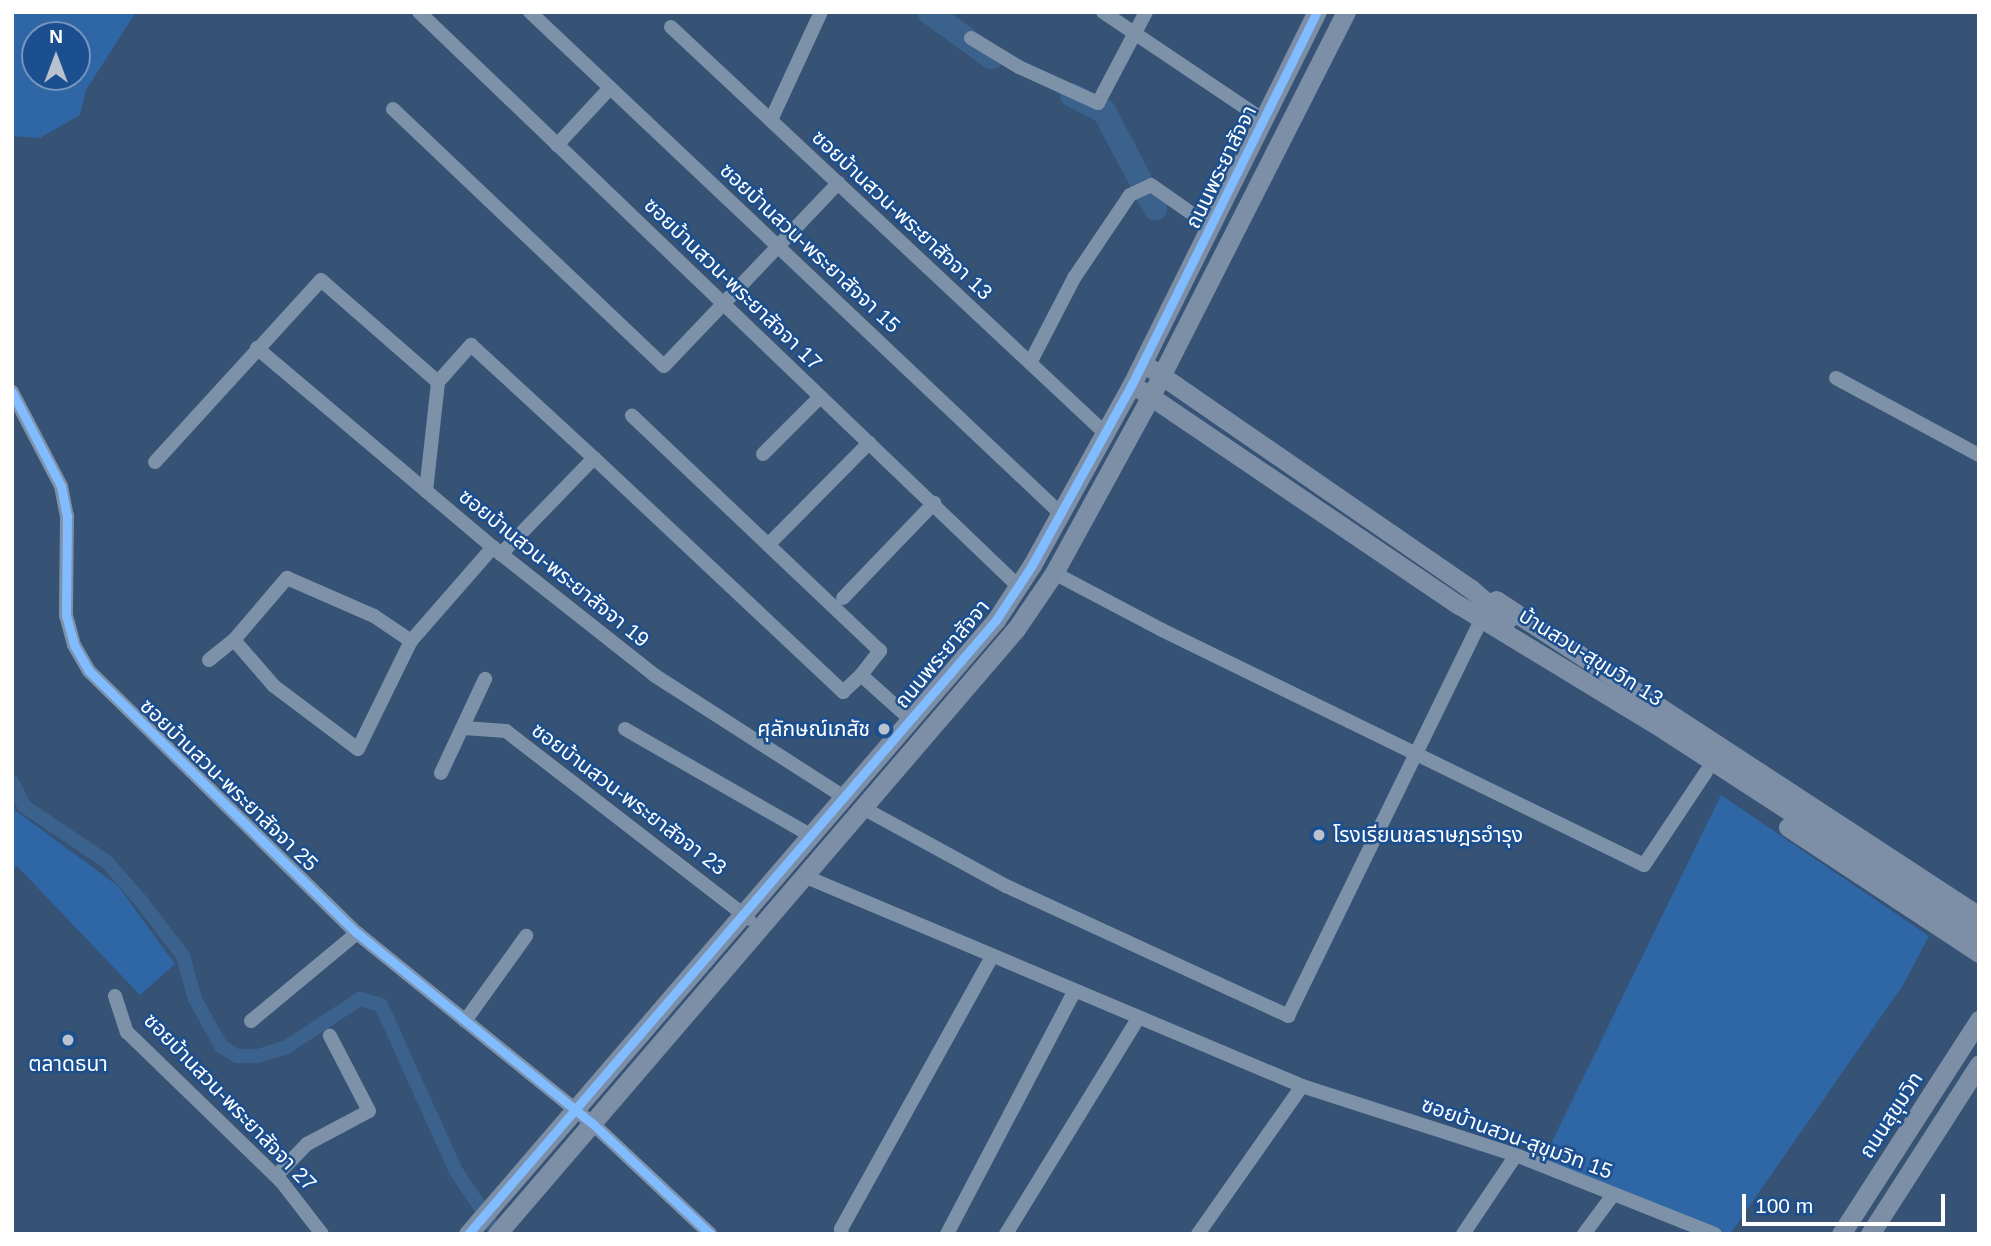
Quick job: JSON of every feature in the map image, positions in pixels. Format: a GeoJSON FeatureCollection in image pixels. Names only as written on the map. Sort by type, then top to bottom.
{"type":"FeatureCollection","features":[{"type":"Feature","properties":{"kind":"main road","name":"ถนนพระยาสัจจา"},"geometry":{"type":"LineString","coordinates":[[471,1231],[996,620],[1061,514],[1132,384],[1317,12]]}},
{"type":"Feature","properties":{"kind":"main road","name":"ถนนพระยาสัจจา"},"geometry":{"type":"LineString","coordinates":[[497,1234],[1016,629],[1054,573],[1162,376],[1346,12]]}},
{"type":"Feature","properties":{"kind":"main road"},"geometry":{"type":"LineString","coordinates":[[1264,120],[1286,131]]}},
{"type":"Feature","properties":{"kind":"main road","name":"บ้านสวน-สุขุมวิท 13"},"geometry":{"type":"LineString","coordinates":[[1143,363],[1470,588],[1502,617],[1666,731]]}},
{"type":"Feature","properties":{"kind":"main road","name":"บ้านสวน-สุขุมวิท 13"},"geometry":{"type":"LineString","coordinates":[[1132,384],[1460,605],[1666,731]]}},
{"type":"Feature","properties":{"kind":"main road"},"geometry":{"type":"LineString","coordinates":[[1470,588],[1509,607],[1979,916]]}},
{"type":"Feature","properties":{"kind":"main road"},"geometry":{"type":"LineString","coordinates":[[1460,605],[1480,622],[1979,953]]}},
{"type":"Feature","properties":{"kind":"main road"},"geometry":{"type":"LineString","coordinates":[[1666,731],[1979,934]]}},
{"type":"Feature","properties":{"kind":"main road","name":"ถนนสุขุมวิท"},"geometry":{"type":"LineString","coordinates":[[1841,1234],[1979,1020]]}},
{"type":"Feature","properties":{"kind":"main road"},"geometry":{"type":"LineString","coordinates":[[1870,1234],[1979,1064]]}},
{"type":"Feature","properties":{"kind":"street","name":"ซอยบ้านสวน-พระยาสัจจา 17"},"geometry":{"type":"LineString","coordinates":[[419,12],[1018,586]]}},
{"type":"Feature","properties":{"kind":"street","name":"ซอยบ้านสวน-พระยาสัจจา 15"},"geometry":{"type":"LineString","coordinates":[[530,12],[1061,514]]}},
{"type":"Feature","properties":{"kind":"street"},"geometry":{"type":"LineString","coordinates":[[771,121],[821,12]]}},
{"type":"Feature","properties":{"kind":"street"},"geometry":{"type":"LineString","coordinates":[[1103,12],[1264,120]]}},
{"type":"Feature","properties":{"kind":"street"},"geometry":{"type":"LineString","coordinates":[[971,38],[1019,67],[1098,103],[1146,12]]}},
{"type":"Feature","properties":{"kind":"street","name":"ซอยบ้านสวน-พระยาสัจจา 13"},"geometry":{"type":"LineString","coordinates":[[671,27],[1105,433]]}},
{"type":"Feature","properties":{"kind":"street"},"geometry":{"type":"LineString","coordinates":[[556,145],[610,88]]}},
{"type":"Feature","properties":{"kind":"street"},"geometry":{"type":"LineString","coordinates":[[393,109],[664,366],[838,183]]}},
{"type":"Feature","properties":{"kind":"street"},"geometry":{"type":"LineString","coordinates":[[1030,363],[1074,278],[1130,195],[1145,184],[1158,188],[1211,227]]}},
{"type":"Feature","properties":{"kind":"street"},"geometry":{"type":"LineString","coordinates":[[155,462],[321,280],[438,382]]}},
{"type":"Feature","properties":{"kind":"street"},"geometry":{"type":"LineString","coordinates":[[426,491],[438,382],[471,345],[843,692],[861,676],[880,652],[632,416]]}},
{"type":"Feature","properties":{"kind":"street","name":"ซอยบ้านสวน-พระยาสัจจา 19"},"geometry":{"type":"LineString","coordinates":[[257,348],[497,551],[654,675],[844,797]]}},
{"type":"Feature","properties":{"kind":"street"},"geometry":{"type":"LineString","coordinates":[[1836,378],[1979,455]]}},
{"type":"Feature","properties":{"kind":"street","name":"ซอยบ้านสวน-พระยาสัจจา 25"},"geometry":{"type":"LineString","coordinates":[[12,392],[64,496],[66,615],[82,660],[115,699],[357,933],[592,1123],[710,1234]]}},
{"type":"Feature","properties":{"kind":"street"},"geometry":{"type":"LineString","coordinates":[[763,454],[820,397]]}},
{"type":"Feature","properties":{"kind":"street"},"geometry":{"type":"LineString","coordinates":[[768,545],[869,443]]}},
{"type":"Feature","properties":{"kind":"street"},"geometry":{"type":"LineString","coordinates":[[234,640],[274,686],[358,749],[411,641],[497,551],[594,458]]}},
{"type":"Feature","properties":{"kind":"street"},"geometry":{"type":"LineString","coordinates":[[843,598],[934,503]]}},
{"type":"Feature","properties":{"kind":"street"},"geometry":{"type":"LineString","coordinates":[[1054,573],[1644,865],[1706,772]]}},
{"type":"Feature","properties":{"kind":"street"},"geometry":{"type":"LineString","coordinates":[[209,660],[234,640],[288,578],[374,617],[411,641]]}},
{"type":"Feature","properties":{"kind":"street"},"geometry":{"type":"LineString","coordinates":[[863,808],[1006,886],[1287,1016],[1480,622]]}},
{"type":"Feature","properties":{"kind":"street"},"geometry":{"type":"LineString","coordinates":[[861,676],[911,719]]}},
{"type":"Feature","properties":{"kind":"street"},"geometry":{"type":"LineString","coordinates":[[441,773],[485,679]]}},
{"type":"Feature","properties":{"kind":"street","name":"ซอยบ้านสวน-พระยาสัจจา 23"},"geometry":{"type":"LineString","coordinates":[[464,728],[506,731],[759,926]]}},
{"type":"Feature","properties":{"kind":"street"},"geometry":{"type":"LineString","coordinates":[[625,729],[810,835]]}},
{"type":"Feature","properties":{"kind":"street","name":"ซอยบ้านสวน-สุขุมวิท 15"},"geometry":{"type":"LineString","coordinates":[[804,876],[990,958],[1302,1086],[1516,1156],[1716,1234]]}},
{"type":"Feature","properties":{"kind":"street"},"geometry":{"type":"LineString","coordinates":[[251,1021],[357,933]]}},
{"type":"Feature","properties":{"kind":"street"},"geometry":{"type":"LineString","coordinates":[[465,1021],[526,936]]}},
{"type":"Feature","properties":{"kind":"street"},"geometry":{"type":"LineString","coordinates":[[842,1234],[841,1229],[990,958]]}},
{"type":"Feature","properties":{"kind":"street"},"geometry":{"type":"LineString","coordinates":[[947,1234],[1074,992]]}},
{"type":"Feature","properties":{"kind":"street","name":"ซอยบ้านสวน-พระยาสัจจา 27"},"geometry":{"type":"LineString","coordinates":[[115,996],[127,1032],[276,1176],[322,1234]]}},
{"type":"Feature","properties":{"kind":"street"},"geometry":{"type":"LineString","coordinates":[[1006,1234],[1138,1019]]}},
{"type":"Feature","properties":{"kind":"street"},"geometry":{"type":"LineString","coordinates":[[276,1176],[307,1144],[369,1111],[330,1036]]}},
{"type":"Feature","properties":{"kind":"street"},"geometry":{"type":"LineString","coordinates":[[1198,1234],[1302,1086]]}},
{"type":"Feature","properties":{"kind":"street"},"geometry":{"type":"LineString","coordinates":[[1463,1234],[1516,1156]]}},
{"type":"Feature","properties":{"kind":"street"},"geometry":{"type":"LineString","coordinates":[[1584,1234],[1613,1195]]}},
{"type":"Feature","properties":{"kind":"shaded area"},"geometry":{"type":"Polygon","coordinates":[[[12,12],[136,12],[91,82],[91,21],[21,21],[21,91],[86,91],[80,115],[40,138],[12,136],[12,12]]]}},
{"type":"Feature","properties":{"kind":"shaded area"},"geometry":{"type":"Polygon","coordinates":[[[1721,795],[1929,936],[1903,985],[1730,1234],[1718,1234],[1542,1162],[1721,795]]]}},
{"type":"Feature","properties":{"kind":"shaded area"},"geometry":{"type":"Polygon","coordinates":[[[12,803],[16,811],[118,886],[175,964],[140,995],[17,866],[12,870],[12,803]]]}},
{"type":"Feature","properties":{"kind":"waterway"},"geometry":{"type":"LineString","coordinates":[[929,12],[991,57]]}},
{"type":"Feature","properties":{"kind":"waterway"},"geometry":{"type":"LineString","coordinates":[[1072,95],[1104,111],[1155,208]]}},
{"type":"Feature","properties":{"kind":"waterway"},"geometry":{"type":"LineString","coordinates":[[12,782],[24,806],[107,862],[141,901],[183,956],[195,999],[221,1046],[237,1056],[258,1056],[285,1048],[360,999],[381,1005],[456,1171],[498,1234]]}},
{"type":"Feature","properties":{"kind":"cycle path"},"geometry":{"type":"LineString","coordinates":[[468,1234],[996,620],[1032,565],[1132,384],[1317,12]]}},
{"type":"Feature","properties":{"kind":"cycle path"},"geometry":{"type":"LineString","coordinates":[[12,392],[61,486],[67,516],[66,615],[74,645],[89,671],[357,933],[592,1123],[710,1234]]}},
{"type":"Feature","properties":{"kind":"place","name":"ศุลักษณ์เภสัช"},"geometry":{"type":"Point","coordinates":[884,729]}},
{"type":"Feature","properties":{"kind":"place","name":"โรงเรียนชลราษฎรอำรุง"},"geometry":{"type":"Point","coordinates":[1319,835]}},
{"type":"Feature","properties":{"kind":"place","name":"ตลาดธนา"},"geometry":{"type":"Point","coordinates":[68,1040]}}]}
